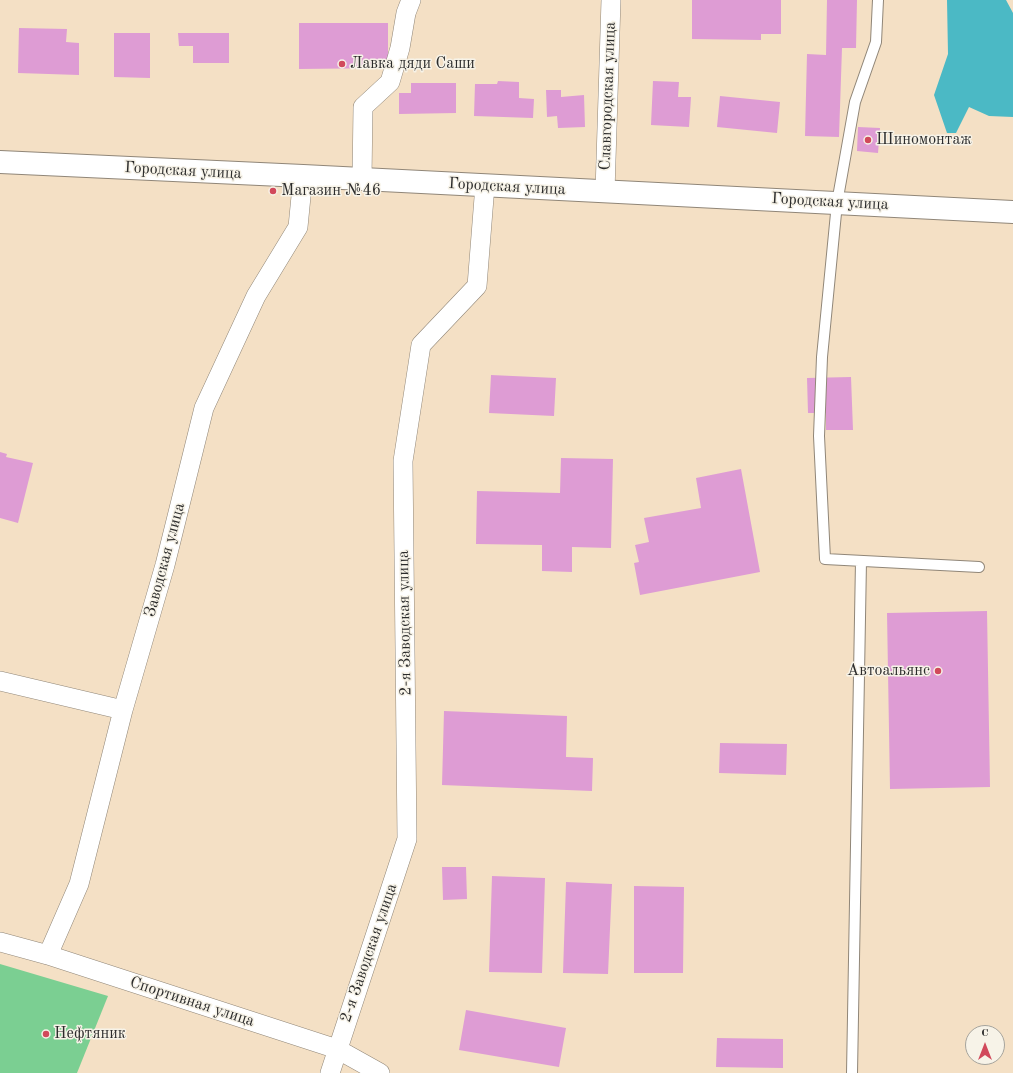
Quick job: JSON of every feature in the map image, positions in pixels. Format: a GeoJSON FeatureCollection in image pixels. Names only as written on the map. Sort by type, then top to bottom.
{"type":"FeatureCollection","features":[{"type":"Feature","properties":{"kind":"street"},"geometry":{"type":"LineString","coordinates":[[362,179],[363,107],[390,82],[400,48],[406,12],[411,0]]}},
{"type":"Feature","properties":{"kind":"street","name":"Славгородская улица"},"geometry":{"type":"LineString","coordinates":[[605,192],[611,0]]}},
{"type":"Feature","properties":{"kind":"street","name":"Городская улица"},"geometry":{"type":"LineString","coordinates":[[0,162],[838,202],[1013,212]]}},
{"type":"Feature","properties":{"kind":"street","name":"Заводская улица"},"geometry":{"type":"LineString","coordinates":[[48,955],[79,884],[124,710],[165,565],[204,408],[256,296],[298,227],[303,176]]}},
{"type":"Feature","properties":{"kind":"street","name":"2-я Заводская улица"},"geometry":{"type":"LineString","coordinates":[[330,1073],[407,839],[403,461],[421,345],[478,286],[485,186]]}},
{"type":"Feature","properties":{"kind":"street"},"geometry":{"type":"LineString","coordinates":[[0,681],[124,710]]}},
{"type":"Feature","properties":{"kind":"street","name":"Спортивная улица"},"geometry":{"type":"LineString","coordinates":[[0,942],[48,955],[337,1049],[380,1073]]}},
{"type":"Feature","properties":{"kind":"lane"},"geometry":{"type":"LineString","coordinates":[[878,0],[876,42],[855,102],[838,202],[822,357],[819,436],[825,559],[978,567]]}},
{"type":"Feature","properties":{"kind":"lane"},"geometry":{"type":"LineString","coordinates":[[852,1073],[861,561]]}},
{"type":"Feature","properties":{"kind":"green space","name":"Нефтяник"},"geometry":{"type":"Polygon","coordinates":[[[0,964],[108,996],[77,1073],[0,1073],[0,964]]]}},
{"type":"Feature","properties":{"kind":"water"},"geometry":{"type":"Polygon","coordinates":[[[947,0],[1006,0],[1013,13],[1013,117],[989,116],[969,107],[956,133],[947,133],[934,95],[948,54],[947,0]]]}},
{"type":"Feature","properties":{"kind":"building"},"geometry":{"type":"Polygon","coordinates":[[[692,0],[781,0],[781,34],[761,34],[761,40],[692,39],[692,0]]]}},
{"type":"Feature","properties":{"kind":"building"},"geometry":{"type":"Polygon","coordinates":[[[827,0],[857,0],[856,48],[842,48],[839,137],[805,136],[807,54],[826,55],[827,0]]]}},
{"type":"Feature","properties":{"kind":"building"},"geometry":{"type":"Polygon","coordinates":[[[299,23],[388,23],[388,68],[299,69],[299,23]]]}},
{"type":"Feature","properties":{"kind":"building"},"geometry":{"type":"Polygon","coordinates":[[[19,28],[67,29],[66,42],[79,43],[79,75],[18,73],[19,28]]]}},
{"type":"Feature","properties":{"kind":"building"},"geometry":{"type":"Polygon","coordinates":[[[114,33],[150,33],[150,78],[114,77],[114,33]]]}},
{"type":"Feature","properties":{"kind":"building"},"geometry":{"type":"Polygon","coordinates":[[[178,33],[229,33],[229,63],[193,63],[193,46],[179,46],[178,33]]]}},
{"type":"Feature","properties":{"kind":"building"},"geometry":{"type":"Polygon","coordinates":[[[498,81],[519,82],[519,98],[534,99],[533,118],[474,116],[475,84],[497,84],[498,81]]]}},
{"type":"Feature","properties":{"kind":"building"},"geometry":{"type":"Polygon","coordinates":[[[653,81],[679,82],[678,97],[691,97],[689,127],[651,125],[653,81]]]}},
{"type":"Feature","properties":{"kind":"building"},"geometry":{"type":"Polygon","coordinates":[[[411,83],[456,83],[456,113],[399,114],[399,93],[411,93],[411,83]]]}},
{"type":"Feature","properties":{"kind":"building"},"geometry":{"type":"Polygon","coordinates":[[[546,90],[561,90],[561,97],[584,95],[585,127],[558,128],[557,116],[547,117],[546,90]]]}},
{"type":"Feature","properties":{"kind":"building"},"geometry":{"type":"Polygon","coordinates":[[[720,96],[780,102],[777,133],[717,127],[720,96]]]}},
{"type":"Feature","properties":{"kind":"building","name":"Шиномонтаж"},"geometry":{"type":"Polygon","coordinates":[[[858,127],[880,128],[878,153],[857,151],[858,127]]]}},
{"type":"Feature","properties":{"kind":"building"},"geometry":{"type":"Polygon","coordinates":[[[491,375],[556,378],[554,416],[489,413],[491,375]]]}},
{"type":"Feature","properties":{"kind":"building"},"geometry":{"type":"Polygon","coordinates":[[[851,377],[853,430],[826,430],[826,413],[808,413],[807,378],[851,377]]]}},
{"type":"Feature","properties":{"kind":"building"},"geometry":{"type":"Polygon","coordinates":[[[0,452],[7,454],[6,457],[33,463],[18,523],[0,518],[0,452]]]}},
{"type":"Feature","properties":{"kind":"building"},"geometry":{"type":"Polygon","coordinates":[[[561,458],[613,459],[611,548],[572,547],[572,572],[542,571],[542,545],[476,544],[477,491],[560,493],[561,458]]]}},
{"type":"Feature","properties":{"kind":"building"},"geometry":{"type":"Polygon","coordinates":[[[741,469],[760,572],[640,595],[634,563],[639,562],[635,545],[649,542],[644,518],[701,508],[696,478],[741,469]]]}},
{"type":"Feature","properties":{"kind":"building","name":"Автоальянс"},"geometry":{"type":"Polygon","coordinates":[[[987,611],[990,787],[890,789],[887,613],[987,611]]]}},
{"type":"Feature","properties":{"kind":"building"},"geometry":{"type":"Polygon","coordinates":[[[444,711],[567,716],[566,757],[593,758],[592,791],[442,785],[444,711]]]}},
{"type":"Feature","properties":{"kind":"building"},"geometry":{"type":"Polygon","coordinates":[[[720,743],[787,744],[786,775],[719,773],[720,743]]]}},
{"type":"Feature","properties":{"kind":"building"},"geometry":{"type":"Polygon","coordinates":[[[442,867],[466,867],[467,899],[443,900],[442,867]]]}},
{"type":"Feature","properties":{"kind":"building"},"geometry":{"type":"Polygon","coordinates":[[[492,876],[545,878],[542,973],[489,972],[492,876]]]}},
{"type":"Feature","properties":{"kind":"building"},"geometry":{"type":"Polygon","coordinates":[[[566,882],[612,884],[608,974],[563,973],[566,882]]]}},
{"type":"Feature","properties":{"kind":"building"},"geometry":{"type":"Polygon","coordinates":[[[634,886],[684,887],[683,973],[634,973],[634,886]]]}},
{"type":"Feature","properties":{"kind":"building"},"geometry":{"type":"Polygon","coordinates":[[[466,1010],[566,1028],[559,1067],[459,1050],[466,1010]]]}},
{"type":"Feature","properties":{"kind":"building"},"geometry":{"type":"Polygon","coordinates":[[[717,1038],[783,1039],[783,1068],[716,1067],[717,1038]]]}},
{"type":"Feature","properties":{"kind":"place","name":"Лавка дяди Саши"},"geometry":{"type":"Point","coordinates":[342,64]}},
{"type":"Feature","properties":{"kind":"place","name":"Шиномонтаж"},"geometry":{"type":"Point","coordinates":[868,140]}},
{"type":"Feature","properties":{"kind":"place","name":"Магазин №46"},"geometry":{"type":"Point","coordinates":[273,191]}},
{"type":"Feature","properties":{"kind":"place","name":"Автоальянс"},"geometry":{"type":"Point","coordinates":[938,671]}},
{"type":"Feature","properties":{"kind":"place","name":"Нефтяник"},"geometry":{"type":"Point","coordinates":[46,1034]}}]}
